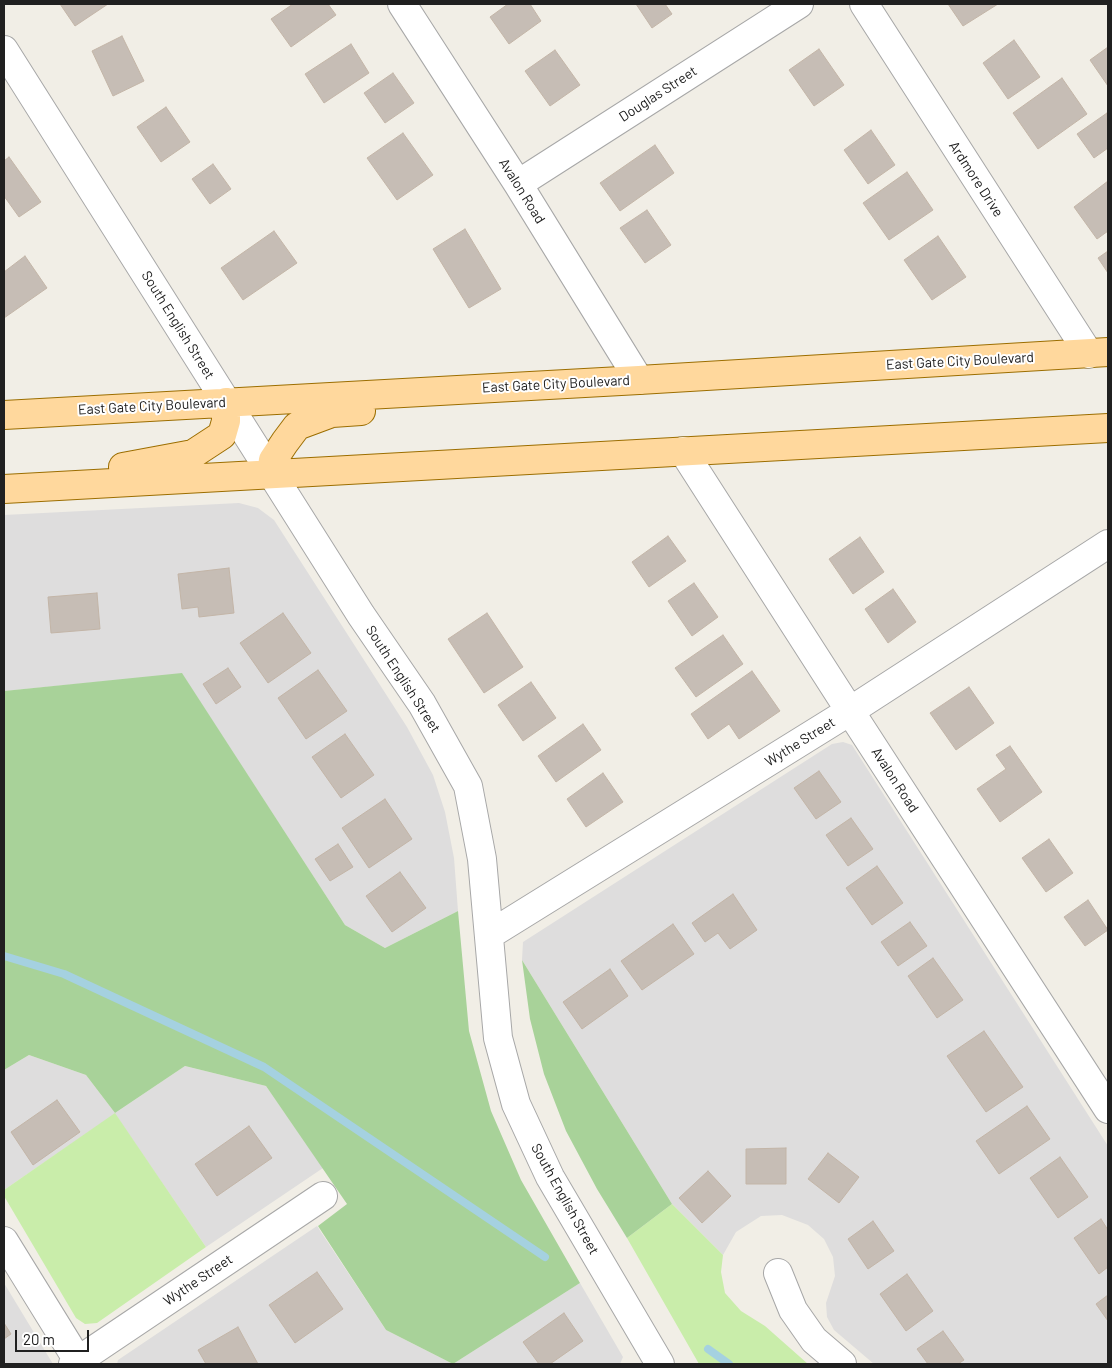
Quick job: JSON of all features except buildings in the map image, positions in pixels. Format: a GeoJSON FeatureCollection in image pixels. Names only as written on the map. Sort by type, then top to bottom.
{"type":"FeatureCollection","features":[{"type":"Feature","properties":{"kind":"main road","name":"East Gate City Boulevard"},"geometry":{"type":"LineString","coordinates":[[4,414],[1099,353]]}},
{"type":"Feature","properties":{"kind":"main road"},"geometry":{"type":"LineString","coordinates":[[271,473],[273,460],[298,426],[332,413],[432,406],[496,388]]}},
{"type":"Feature","properties":{"kind":"main road"},"geometry":{"type":"LineString","coordinates":[[4,489],[193,454],[222,435],[226,421],[226,402]]}},
{"type":"Feature","properties":{"kind":"main road"},"geometry":{"type":"LineString","coordinates":[[4,489],[1108,428]]}},
{"type":"Feature","properties":{"kind":"street","name":"Avalon Road"},"geometry":{"type":"LineString","coordinates":[[402,4],[518,184],[639,380]]}},
{"type":"Feature","properties":{"kind":"street","name":"Douglas Street"},"geometry":{"type":"LineString","coordinates":[[518,184],[799,4]]}},
{"type":"Feature","properties":{"kind":"street","name":"Ardmore Drive"},"geometry":{"type":"LineString","coordinates":[[864,4],[1099,353]]}},
{"type":"Feature","properties":{"kind":"street","name":"South English Street"},"geometry":{"type":"LineString","coordinates":[[4,50],[361,615],[422,704],[468,786],[482,859],[498,1038],[516,1104],[550,1177],[660,1364]]}},
{"type":"Feature","properties":{"kind":"street","name":"Avalon Road"},"geometry":{"type":"LineString","coordinates":[[683,451],[1108,1108]]}},
{"type":"Feature","properties":{"kind":"street","name":"Wythe Street"},"geometry":{"type":"LineString","coordinates":[[489,935],[850,711],[1108,544]]}},
{"type":"Feature","properties":{"kind":"street","name":"Wythe Street"},"geometry":{"type":"LineString","coordinates":[[77,1363],[323,1196]]}},
{"type":"Feature","properties":{"kind":"street"},"geometry":{"type":"LineString","coordinates":[[4,1241],[77,1363]]}},
{"type":"Feature","properties":{"kind":"street"},"geometry":{"type":"LineString","coordinates":[[778,1273],[793,1310],[814,1340],[842,1364]]}},
{"type":"Feature","properties":{"kind":"shaded area"},"geometry":{"type":"Polygon","coordinates":[[[239,503],[258,508],[274,520],[407,727],[433,775],[445,812],[454,858],[458,911],[385,948],[345,925],[182,674],[4,691],[4,515],[239,503]]]}},
{"type":"Feature","properties":{"kind":"shaded area"},"geometry":{"type":"Polygon","coordinates":[[[843,742],[852,745],[1108,1146],[1108,1364],[874,1364],[834,1330],[827,1317],[826,1303],[835,1276],[833,1257],[824,1239],[808,1225],[782,1215],[761,1216],[736,1232],[723,1255],[672,1204],[522,960],[523,942],[832,744],[843,742]]]}},
{"type":"Feature","properties":{"kind":"shaded area"},"geometry":{"type":"Polygon","coordinates":[[[29,1055],[86,1075],[115,1113],[185,1066],[266,1086],[323,1168],[206,1247],[115,1114],[4,1190],[4,1070],[29,1055]]]}},
{"type":"Feature","properties":{"kind":"shaded area"},"geometry":{"type":"Polygon","coordinates":[[[317,1226],[386,1330],[453,1364],[117,1364],[118,1360],[317,1226]]]}},
{"type":"Feature","properties":{"kind":"shaded area"},"geometry":{"type":"Polygon","coordinates":[[[4,1283],[53,1364],[4,1364],[4,1283]]]}},
{"type":"Feature","properties":{"kind":"shaded area"},"geometry":{"type":"Polygon","coordinates":[[[580,1283],[623,1357],[620,1364],[453,1364],[580,1283]]]}},
{"type":"Feature","properties":{"kind":"green space"},"geometry":{"type":"Polygon","coordinates":[[[182,673],[345,925],[385,948],[458,911],[469,1031],[491,1111],[521,1180],[580,1283],[453,1364],[386,1330],[318,1226],[347,1204],[266,1086],[185,1066],[115,1113],[86,1075],[29,1055],[4,1070],[4,691],[182,673]]]}},
{"type":"Feature","properties":{"kind":"green space"},"geometry":{"type":"Polygon","coordinates":[[[522,960],[672,1204],[627,1238],[597,1189],[566,1131],[544,1074],[530,1019],[522,960]]]}},
{"type":"Feature","properties":{"kind":"green space"},"geometry":{"type":"Polygon","coordinates":[[[115,1113],[206,1247],[97,1323],[85,1324],[76,1318],[4,1196],[4,1190],[115,1113]]]}},
{"type":"Feature","properties":{"kind":"green space"},"geometry":{"type":"Polygon","coordinates":[[[672,1204],[723,1255],[721,1272],[725,1293],[741,1311],[765,1326],[808,1364],[699,1364],[627,1238],[672,1204]]]}},
{"type":"Feature","properties":{"kind":"waterway"},"geometry":{"type":"LineString","coordinates":[[4,956],[64,974],[264,1067],[545,1257]]}},
{"type":"Feature","properties":{"kind":"waterway"},"geometry":{"type":"LineString","coordinates":[[708,1349],[729,1364]]}}]}
